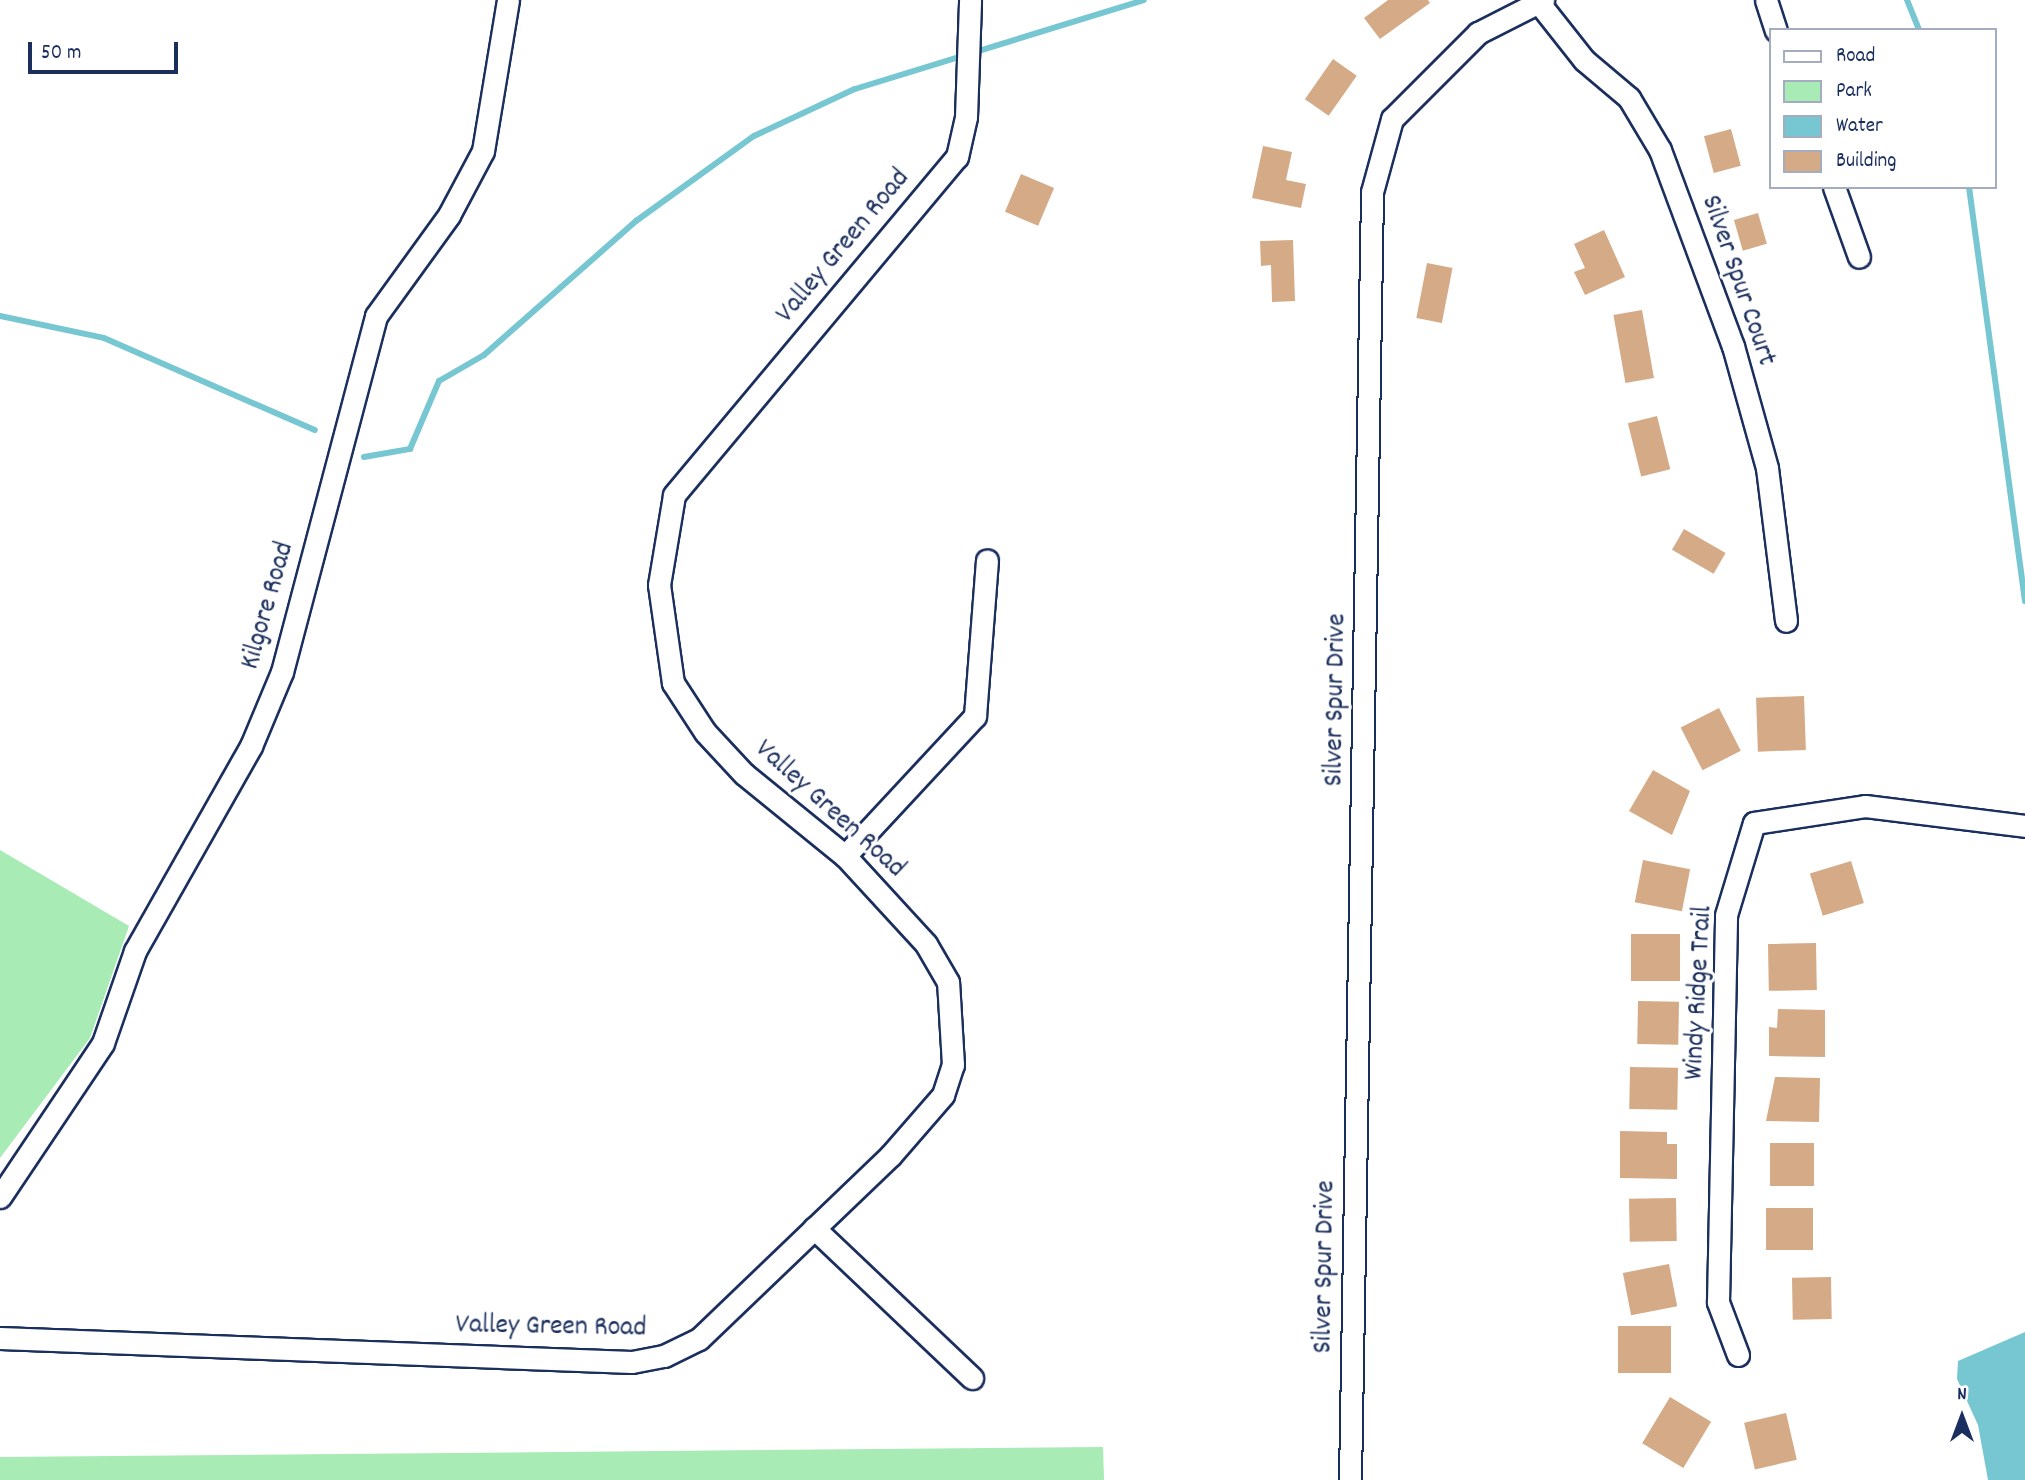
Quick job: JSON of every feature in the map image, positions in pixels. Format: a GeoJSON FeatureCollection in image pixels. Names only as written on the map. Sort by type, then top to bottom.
{"type":"FeatureCollection","features":[{"type":"Feature","properties":{"kind":"street","name":"Kilgore Road"},"geometry":{"type":"LineString","coordinates":[[0,1197],[103,1043],[135,951],[262,721],[282,672],[376,316],[449,215],[483,151],[508,0]]}},
{"type":"Feature","properties":{"kind":"street","name":"Valley Green Road"},"geometry":{"type":"LineString","coordinates":[[0,1338],[632,1362],[699,1339],[814,1228],[943,1095],[953,1065],[948,982],[926,944],[845,856],[744,774],[705,732],[673,683],[660,622],[666,527],[674,495],[957,157],[966,117],[970,0]]}},
{"type":"Feature","properties":{"kind":"street"},"geometry":{"type":"LineString","coordinates":[[1766,0],[1775,28]]}},
{"type":"Feature","properties":{"kind":"street","name":"Silver Spur Court"},"geometry":{"type":"LineString","coordinates":[[1541,1],[1584,60],[1629,98],[1665,162],[1733,346],[1767,468],[1786,621]]}},
{"type":"Feature","properties":{"kind":"street","name":"Silver Spur Drive"},"geometry":{"type":"LineString","coordinates":[[1350,1480],[1371,192],[1392,119],[1478,33],[1541,1]]}},
{"type":"Feature","properties":{"kind":"street"},"geometry":{"type":"LineString","coordinates":[[1835,189],[1859,257]]}},
{"type":"Feature","properties":{"kind":"street"},"geometry":{"type":"LineString","coordinates":[[845,856],[975,716],[986,560]]}},
{"type":"Feature","properties":{"kind":"street","name":"Windy Ridge Trail"},"geometry":{"type":"LineString","coordinates":[[1738,1355],[1718,1302],[1726,915],[1754,823],[1865,806],[2025,826]]}},
{"type":"Feature","properties":{"kind":"street"},"geometry":{"type":"LineString","coordinates":[[814,1228],[972,1378]]}},
{"type":"Feature","properties":{"kind":"green space"},"geometry":{"type":"Polygon","coordinates":[[[0,850],[129,926],[90,1038],[0,1158],[0,850]]]}},
{"type":"Feature","properties":{"kind":"green space"},"geometry":{"type":"Polygon","coordinates":[[[1103,1447],[1104,1480],[0,1480],[0,1457],[1103,1447]]]}},
{"type":"Feature","properties":{"kind":"water"},"geometry":{"type":"Polygon","coordinates":[[[2025,1332],[2025,1480],[1988,1480],[1978,1425],[1957,1379],[1958,1361],[2025,1332]]]}},
{"type":"Feature","properties":{"kind":"building"},"geometry":{"type":"Polygon","coordinates":[[[1388,0],[1428,0],[1430,3],[1380,39],[1364,18],[1388,0]]]}},
{"type":"Feature","properties":{"kind":"building"},"geometry":{"type":"Polygon","coordinates":[[[1333,59],[1357,76],[1329,116],[1305,99],[1333,59]]]}},
{"type":"Feature","properties":{"kind":"building"},"geometry":{"type":"Polygon","coordinates":[[[1731,129],[1741,166],[1714,173],[1704,136],[1731,129]]]}},
{"type":"Feature","properties":{"kind":"building"},"geometry":{"type":"Polygon","coordinates":[[[1263,146],[1292,152],[1286,180],[1306,184],[1301,208],[1252,198],[1263,146]]]}},
{"type":"Feature","properties":{"kind":"building"},"geometry":{"type":"Polygon","coordinates":[[[1021,174],[1054,188],[1038,226],[1005,212],[1021,174]]]}},
{"type":"Feature","properties":{"kind":"building"},"geometry":{"type":"Polygon","coordinates":[[[1758,213],[1767,244],[1743,251],[1734,220],[1758,213]]]}},
{"type":"Feature","properties":{"kind":"building"},"geometry":{"type":"Polygon","coordinates":[[[1604,230],[1625,277],[1585,295],[1574,272],[1585,268],[1574,244],[1604,230]]]}},
{"type":"Feature","properties":{"kind":"building"},"geometry":{"type":"Polygon","coordinates":[[[1293,240],[1295,301],[1272,302],[1271,265],[1261,266],[1260,241],[1293,240]]]}},
{"type":"Feature","properties":{"kind":"building"},"geometry":{"type":"Polygon","coordinates":[[[1427,263],[1453,268],[1442,323],[1416,318],[1427,263]]]}},
{"type":"Feature","properties":{"kind":"building"},"geometry":{"type":"Polygon","coordinates":[[[1642,310],[1654,378],[1625,383],[1613,315],[1642,310]]]}},
{"type":"Feature","properties":{"kind":"building"},"geometry":{"type":"Polygon","coordinates":[[[1657,416],[1670,469],[1641,477],[1628,423],[1657,416]]]}},
{"type":"Feature","properties":{"kind":"building"},"geometry":{"type":"Polygon","coordinates":[[[1684,529],[1726,553],[1714,574],[1672,550],[1684,529]]]}},
{"type":"Feature","properties":{"kind":"building"},"geometry":{"type":"Polygon","coordinates":[[[1804,696],[1806,750],[1758,752],[1756,698],[1804,696]]]}},
{"type":"Feature","properties":{"kind":"building"},"geometry":{"type":"Polygon","coordinates":[[[1719,708],[1741,751],[1702,770],[1681,728],[1719,708]]]}},
{"type":"Feature","properties":{"kind":"building"},"geometry":{"type":"Polygon","coordinates":[[[1653,770],[1690,791],[1672,835],[1629,811],[1653,770]]]}},
{"type":"Feature","properties":{"kind":"building"},"geometry":{"type":"Polygon","coordinates":[[[1643,860],[1690,869],[1682,911],[1635,902],[1643,860]]]}},
{"type":"Feature","properties":{"kind":"building"},"geometry":{"type":"Polygon","coordinates":[[[1851,861],[1864,903],[1823,916],[1810,874],[1851,861]]]}},
{"type":"Feature","properties":{"kind":"building"},"geometry":{"type":"Polygon","coordinates":[[[1631,934],[1680,934],[1680,981],[1631,981],[1631,934]]]}},
{"type":"Feature","properties":{"kind":"building"},"geometry":{"type":"Polygon","coordinates":[[[1816,943],[1817,990],[1769,991],[1768,944],[1816,943]]]}},
{"type":"Feature","properties":{"kind":"building"},"geometry":{"type":"Polygon","coordinates":[[[1638,1001],[1679,1002],[1678,1045],[1637,1044],[1638,1001]]]}},
{"type":"Feature","properties":{"kind":"building"},"geometry":{"type":"Polygon","coordinates":[[[1778,1009],[1825,1010],[1825,1057],[1769,1056],[1769,1027],[1777,1028],[1778,1009]]]}},
{"type":"Feature","properties":{"kind":"building"},"geometry":{"type":"Polygon","coordinates":[[[1630,1067],[1678,1068],[1677,1110],[1629,1109],[1630,1067]]]}},
{"type":"Feature","properties":{"kind":"building"},"geometry":{"type":"Polygon","coordinates":[[[1775,1077],[1820,1078],[1819,1122],[1766,1121],[1775,1077]]]}},
{"type":"Feature","properties":{"kind":"building"},"geometry":{"type":"Polygon","coordinates":[[[1620,1131],[1667,1132],[1667,1144],[1677,1144],[1677,1179],[1620,1178],[1620,1131]]]}},
{"type":"Feature","properties":{"kind":"building"},"geometry":{"type":"Polygon","coordinates":[[[1770,1143],[1814,1143],[1814,1186],[1770,1186],[1770,1143]]]}},
{"type":"Feature","properties":{"kind":"building"},"geometry":{"type":"Polygon","coordinates":[[[1676,1198],[1677,1241],[1630,1242],[1629,1199],[1676,1198]]]}},
{"type":"Feature","properties":{"kind":"building"},"geometry":{"type":"Polygon","coordinates":[[[1766,1208],[1813,1208],[1813,1250],[1766,1250],[1766,1208]]]}},
{"type":"Feature","properties":{"kind":"building"},"geometry":{"type":"Polygon","coordinates":[[[1669,1264],[1677,1306],[1631,1315],[1623,1273],[1669,1264]]]}},
{"type":"Feature","properties":{"kind":"building"},"geometry":{"type":"Polygon","coordinates":[[[1831,1277],[1832,1319],[1793,1320],[1792,1278],[1831,1277]]]}},
{"type":"Feature","properties":{"kind":"building"},"geometry":{"type":"Polygon","coordinates":[[[1618,1326],[1671,1326],[1671,1373],[1618,1373],[1618,1326]]]}},
{"type":"Feature","properties":{"kind":"building"},"geometry":{"type":"Polygon","coordinates":[[[1670,1397],[1711,1422],[1683,1468],[1642,1443],[1670,1397]]]}},
{"type":"Feature","properties":{"kind":"building"},"geometry":{"type":"Polygon","coordinates":[[[1786,1413],[1797,1460],[1755,1469],[1744,1423],[1786,1413]]]}},
{"type":"Feature","properties":{"kind":"waterway"},"geometry":{"type":"LineString","coordinates":[[364,457],[410,449],[439,381],[484,355],[636,221],[754,136],[855,89],[1144,0]]}},
{"type":"Feature","properties":{"kind":"waterway"},"geometry":{"type":"LineString","coordinates":[[1907,0],[1918,28]]}},
{"type":"Feature","properties":{"kind":"waterway"},"geometry":{"type":"LineString","coordinates":[[1969,189],[2025,601]]}},
{"type":"Feature","properties":{"kind":"waterway"},"geometry":{"type":"LineString","coordinates":[[0,316],[104,338],[315,430]]}}]}
